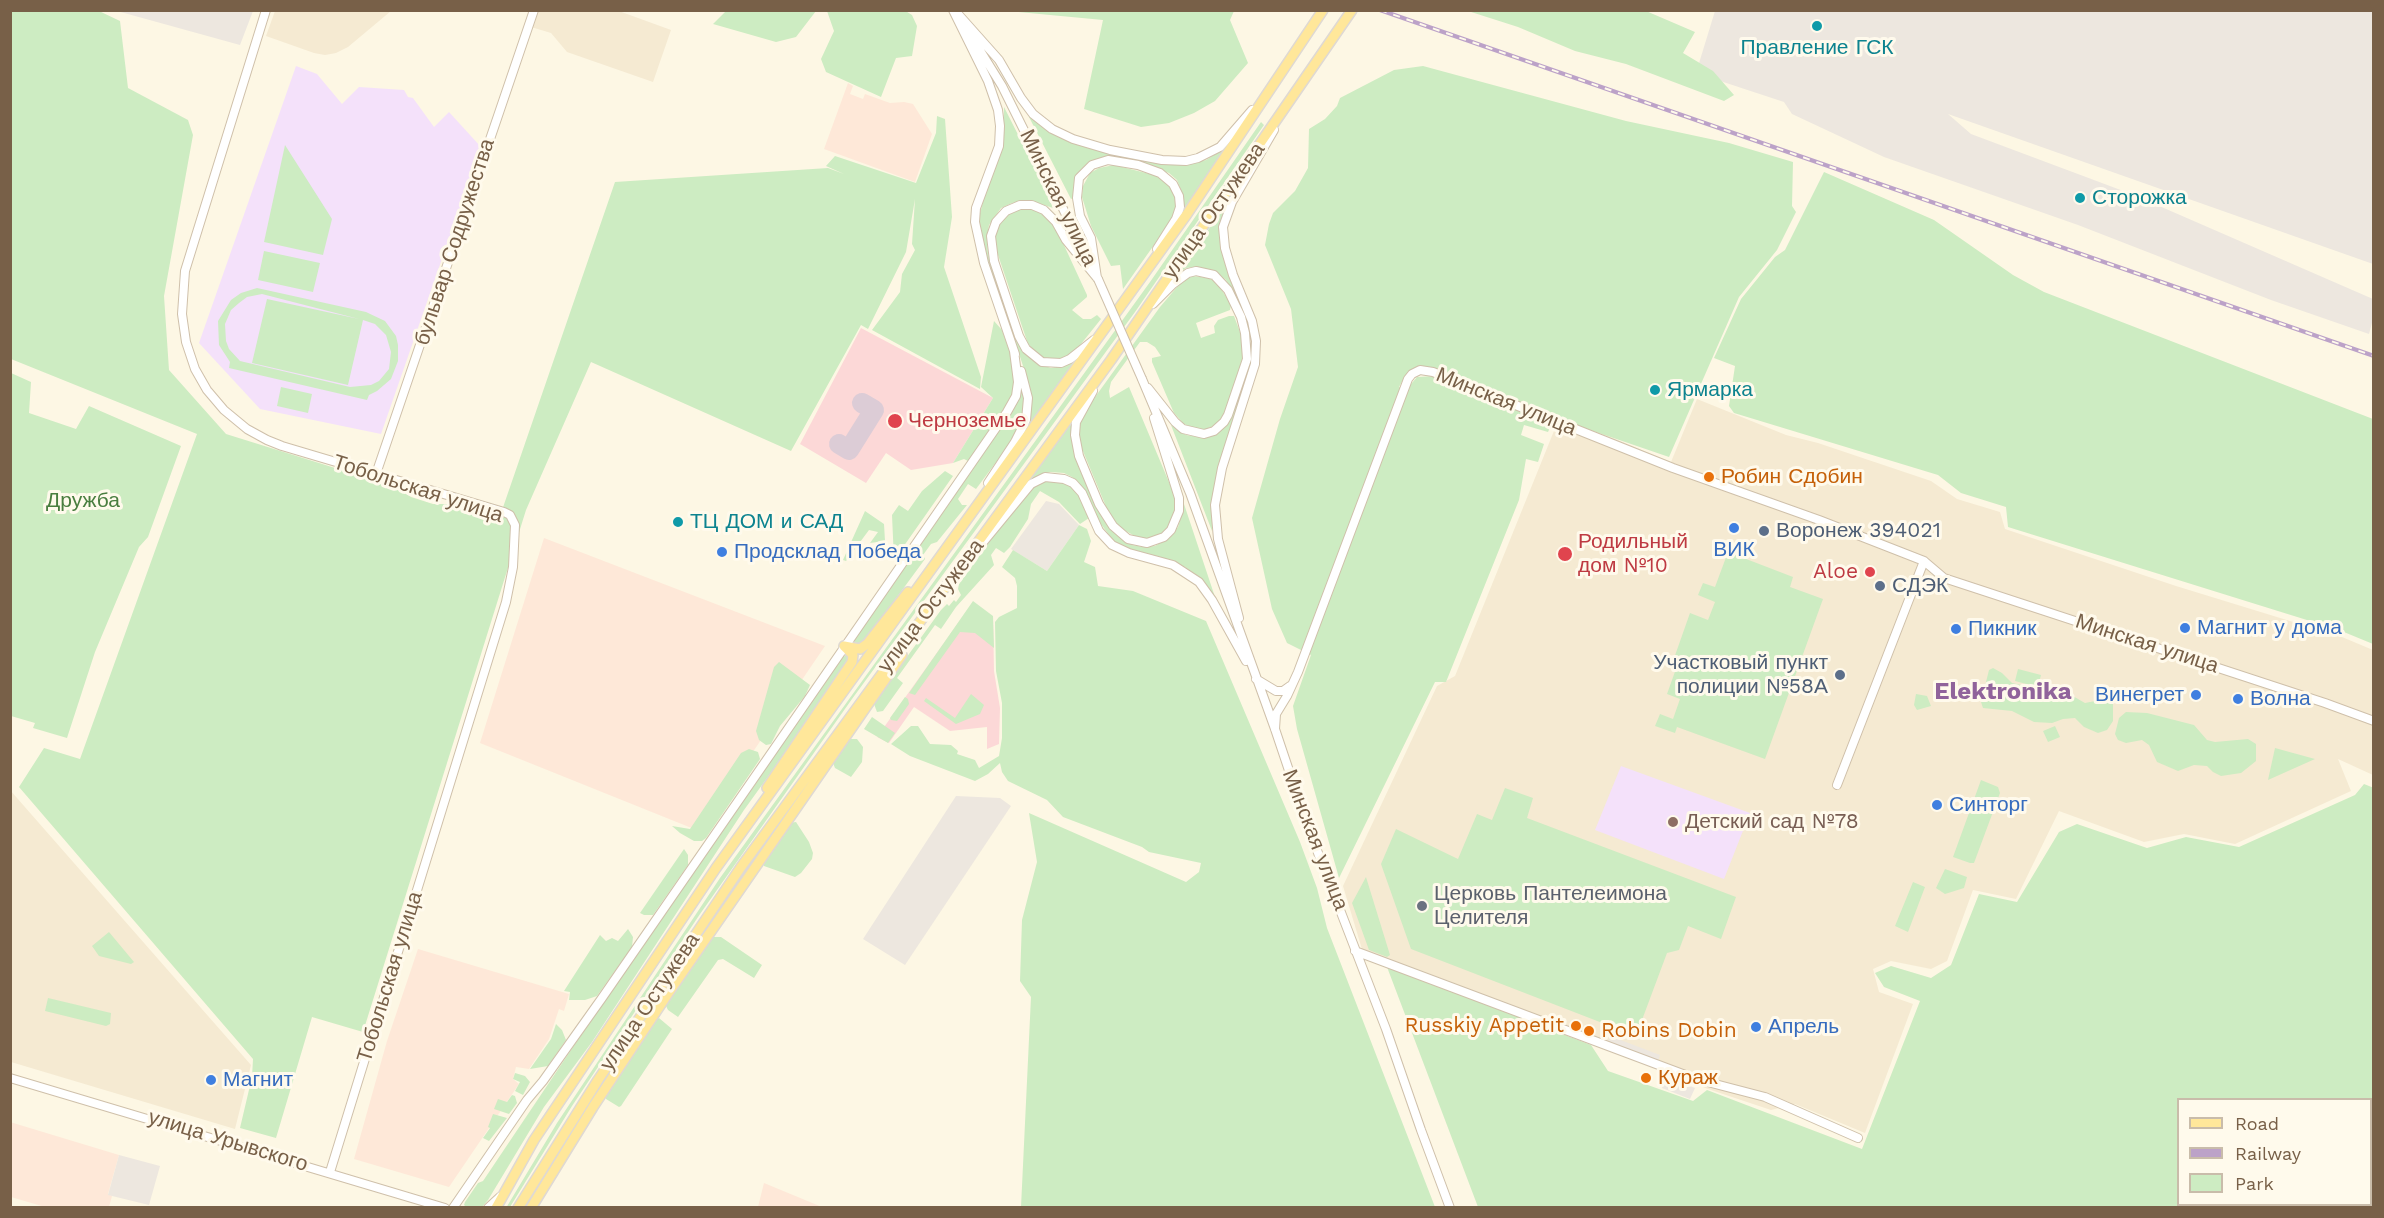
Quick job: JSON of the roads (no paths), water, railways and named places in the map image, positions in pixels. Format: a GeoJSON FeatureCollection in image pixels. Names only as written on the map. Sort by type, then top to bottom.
{"type":"FeatureCollection","features":[{"type":"Feature","properties":{"kind":"main road","name":"улица Остужева"},"geometry":{"type":"LineString","coordinates":[[496,1208],[534,1140],[716,868],[877,647],[943,551],[1045,414],[1221,165],[1323,10]]}},
{"type":"Feature","properties":{"kind":"main road","name":"улица Остужева"},"geometry":{"type":"LineString","coordinates":[[518,1208],[592,1089],[734,876],[1111,360],[1352,10]]}},
{"type":"Feature","properties":{"kind":"main road"},"geometry":{"type":"LineString","coordinates":[[844,646],[860,649],[867,644],[943,551]]}},
{"type":"Feature","properties":{"kind":"main road"},"geometry":{"type":"LineString","coordinates":[[531,1208],[596,1102],[669,992],[755,865],[861,717],[946,587]]}},
{"type":"Feature","properties":{"kind":"main road"},"geometry":{"type":"LineString","coordinates":[[716,868],[781,767],[851,665],[853,655],[844,646]]}},
{"type":"Feature","properties":{"kind":"street","name":"Тобольская улица"},"geometry":{"type":"LineString","coordinates":[[266,10],[185,271],[182,314],[186,342],[195,369],[207,390],[224,410],[247,429],[282,446],[510,515],[515,525],[513,567],[506,602],[330,1172]]}},
{"type":"Feature","properties":{"kind":"street","name":"бульвар Содружества"},"geometry":{"type":"LineString","coordinates":[[376,474],[534,10]]}},
{"type":"Feature","properties":{"kind":"street"},"geometry":{"type":"LineString","coordinates":[[954,10],[999,60],[1033,114],[1067,136],[1110,150],[1162,160],[1198,158],[1220,147],[1270,88]]}},
{"type":"Feature","properties":{"kind":"street"},"geometry":{"type":"LineString","coordinates":[[943,551],[1015,442],[1026,420],[1028,409],[1025,383],[982,256],[975,222],[976,208],[999,146],[998,110],[988,81],[954,10]]}},
{"type":"Feature","properties":{"kind":"street","name":"Минская улица"},"geometry":{"type":"LineString","coordinates":[[954,10],[1002,86],[1059,199],[1098,279],[1190,493],[1275,729],[1304,818],[1386,1029],[1420,1130],[1450,1208]]}},
{"type":"Feature","properties":{"kind":"street"},"geometry":{"type":"LineString","coordinates":[[1249,660],[1218,540],[1215,505],[1222,468],[1255,364],[1256,342],[1252,321],[1233,275],[1225,248],[1223,227],[1232,202],[1293,97]]}},
{"type":"Feature","properties":{"kind":"street"},"geometry":{"type":"LineString","coordinates":[[1098,279],[1091,238],[1078,207],[1079,178],[1092,165],[1103,161],[1152,169],[1165,176],[1173,184],[1179,196],[1180,207],[1176,219],[1132,290]]}},
{"type":"Feature","properties":{"kind":"street"},"geometry":{"type":"LineString","coordinates":[[1098,279],[1066,240],[1056,222],[1044,210],[1032,205],[1020,205],[1006,211],[996,222],[992,236],[994,261],[1019,336],[1030,354],[1042,362],[1061,363],[1079,353],[1101,334]]}},
{"type":"Feature","properties":{"kind":"street"},"geometry":{"type":"LineString","coordinates":[[1139,320],[1180,277],[1196,272],[1206,272],[1221,281],[1232,297],[1241,317],[1248,349],[1241,380],[1228,415],[1224,422],[1214,430],[1204,434],[1193,433],[1175,422],[1142,380]]}},
{"type":"Feature","properties":{"kind":"street"},"geometry":{"type":"LineString","coordinates":[[453,1208],[527,1100],[602,998],[1011,406],[1018,381],[1014,351]]}},
{"type":"Feature","properties":{"kind":"street"},"geometry":{"type":"LineString","coordinates":[[1111,360],[1079,416],[1075,429],[1076,444],[1100,504],[1113,526],[1128,538],[1147,543],[1156,541],[1171,530],[1179,511],[1179,498],[1142,380]]}},
{"type":"Feature","properties":{"kind":"street","name":"Минская улица"},"geometry":{"type":"LineString","coordinates":[[1275,729],[1276,714],[1287,696],[1405,386],[1412,374],[1420,370],[1466,385],[1653,460],[1924,561],[1944,578],[2325,703],[2373,721]]}},
{"type":"Feature","properties":{"kind":"street"},"geometry":{"type":"LineString","coordinates":[[946,587],[1025,489],[1041,478],[1055,476],[1064,478],[1073,483],[1082,493],[1099,531],[1112,545],[1130,553],[1173,565],[1199,582],[1212,600],[1256,679],[1276,691],[1283,691],[1291,685]]}},
{"type":"Feature","properties":{"kind":"street"},"geometry":{"type":"LineString","coordinates":[[1837,785],[1924,561]]}},
{"type":"Feature","properties":{"kind":"street"},"geometry":{"type":"LineString","coordinates":[[1355,951],[1696,1080],[1765,1097],[1858,1138]]}},
{"type":"Feature","properties":{"kind":"street","name":"улица Урывского"},"geometry":{"type":"LineString","coordinates":[[10,1078],[445,1208]]}},
{"type":"Feature","properties":{"kind":"street"},"geometry":{"type":"LineString","coordinates":[[488,1208],[503,1194]]}},
{"type":"Feature","properties":{"kind":"railway"},"geometry":{"type":"LineString","coordinates":[[1380,10],[2374,356]]}},
{"type":"Feature","properties":{"kind":"place","name":"Правление ГСК"},"geometry":{"type":"Point","coordinates":[1817,26]}},
{"type":"Feature","properties":{"kind":"place","name":"Сторожка"},"geometry":{"type":"Point","coordinates":[2080,198]}},
{"type":"Feature","properties":{"kind":"place","name":"Ярмарка"},"geometry":{"type":"Point","coordinates":[1655,390]}},
{"type":"Feature","properties":{"kind":"place","name":"Черноземье"},"geometry":{"type":"Point","coordinates":[895,421]}},
{"type":"Feature","properties":{"kind":"place","name":"Робин Сдобин"},"geometry":{"type":"Point","coordinates":[1709,477]}},
{"type":"Feature","properties":{"kind":"place","name":"ТЦ ДОМ и САД"},"geometry":{"type":"Point","coordinates":[678,522]}},
{"type":"Feature","properties":{"kind":"place","name":"ВИК"},"geometry":{"type":"Point","coordinates":[1734,528]}},
{"type":"Feature","properties":{"kind":"place","name":"Воронеж 394021"},"geometry":{"type":"Point","coordinates":[1764,531]}},
{"type":"Feature","properties":{"kind":"place","name":"Продсклад Победа"},"geometry":{"type":"Point","coordinates":[722,552]}},
{"type":"Feature","properties":{"kind":"place","name":"Родильный дом №10"},"geometry":{"type":"Point","coordinates":[1565,554]}},
{"type":"Feature","properties":{"kind":"place","name":"Aloe"},"geometry":{"type":"Point","coordinates":[1870,572]}},
{"type":"Feature","properties":{"kind":"place","name":"СДЭК"},"geometry":{"type":"Point","coordinates":[1880,586]}},
{"type":"Feature","properties":{"kind":"place","name":"Магнит у дома"},"geometry":{"type":"Point","coordinates":[2185,628]}},
{"type":"Feature","properties":{"kind":"place","name":"Пикник"},"geometry":{"type":"Point","coordinates":[1956,629]}},
{"type":"Feature","properties":{"kind":"place","name":"Участковый пункт полиции №58А"},"geometry":{"type":"Point","coordinates":[1840,675]}},
{"type":"Feature","properties":{"kind":"place","name":"Винегрет"},"geometry":{"type":"Point","coordinates":[2196,695]}},
{"type":"Feature","properties":{"kind":"place","name":"Волна"},"geometry":{"type":"Point","coordinates":[2238,699]}},
{"type":"Feature","properties":{"kind":"place","name":"Синторг"},"geometry":{"type":"Point","coordinates":[1937,805]}},
{"type":"Feature","properties":{"kind":"place","name":"Детский сад №78"},"geometry":{"type":"Point","coordinates":[1673,822]}},
{"type":"Feature","properties":{"kind":"place","name":"Церковь Пантелеимона Целителя"},"geometry":{"type":"Point","coordinates":[1422,906]}},
{"type":"Feature","properties":{"kind":"place","name":"Russkiy Appetit"},"geometry":{"type":"Point","coordinates":[1576,1026]}},
{"type":"Feature","properties":{"kind":"place","name":"Апрель"},"geometry":{"type":"Point","coordinates":[1756,1027]}},
{"type":"Feature","properties":{"kind":"place","name":"Robins Dobin"},"geometry":{"type":"Point","coordinates":[1589,1031]}},
{"type":"Feature","properties":{"kind":"place","name":"Кураж"},"geometry":{"type":"Point","coordinates":[1646,1078]}},
{"type":"Feature","properties":{"kind":"place","name":"Магнит"},"geometry":{"type":"Point","coordinates":[211,1080]}},
{"type":"Feature","properties":{"kind":"district","name":"Elektronika"},"geometry":{"type":"Point","coordinates":[2003,692]}},
{"type":"Feature","properties":{"kind":"park label","name":"Дружба"},"geometry":{"type":"Point","coordinates":[83,501]}}]}
